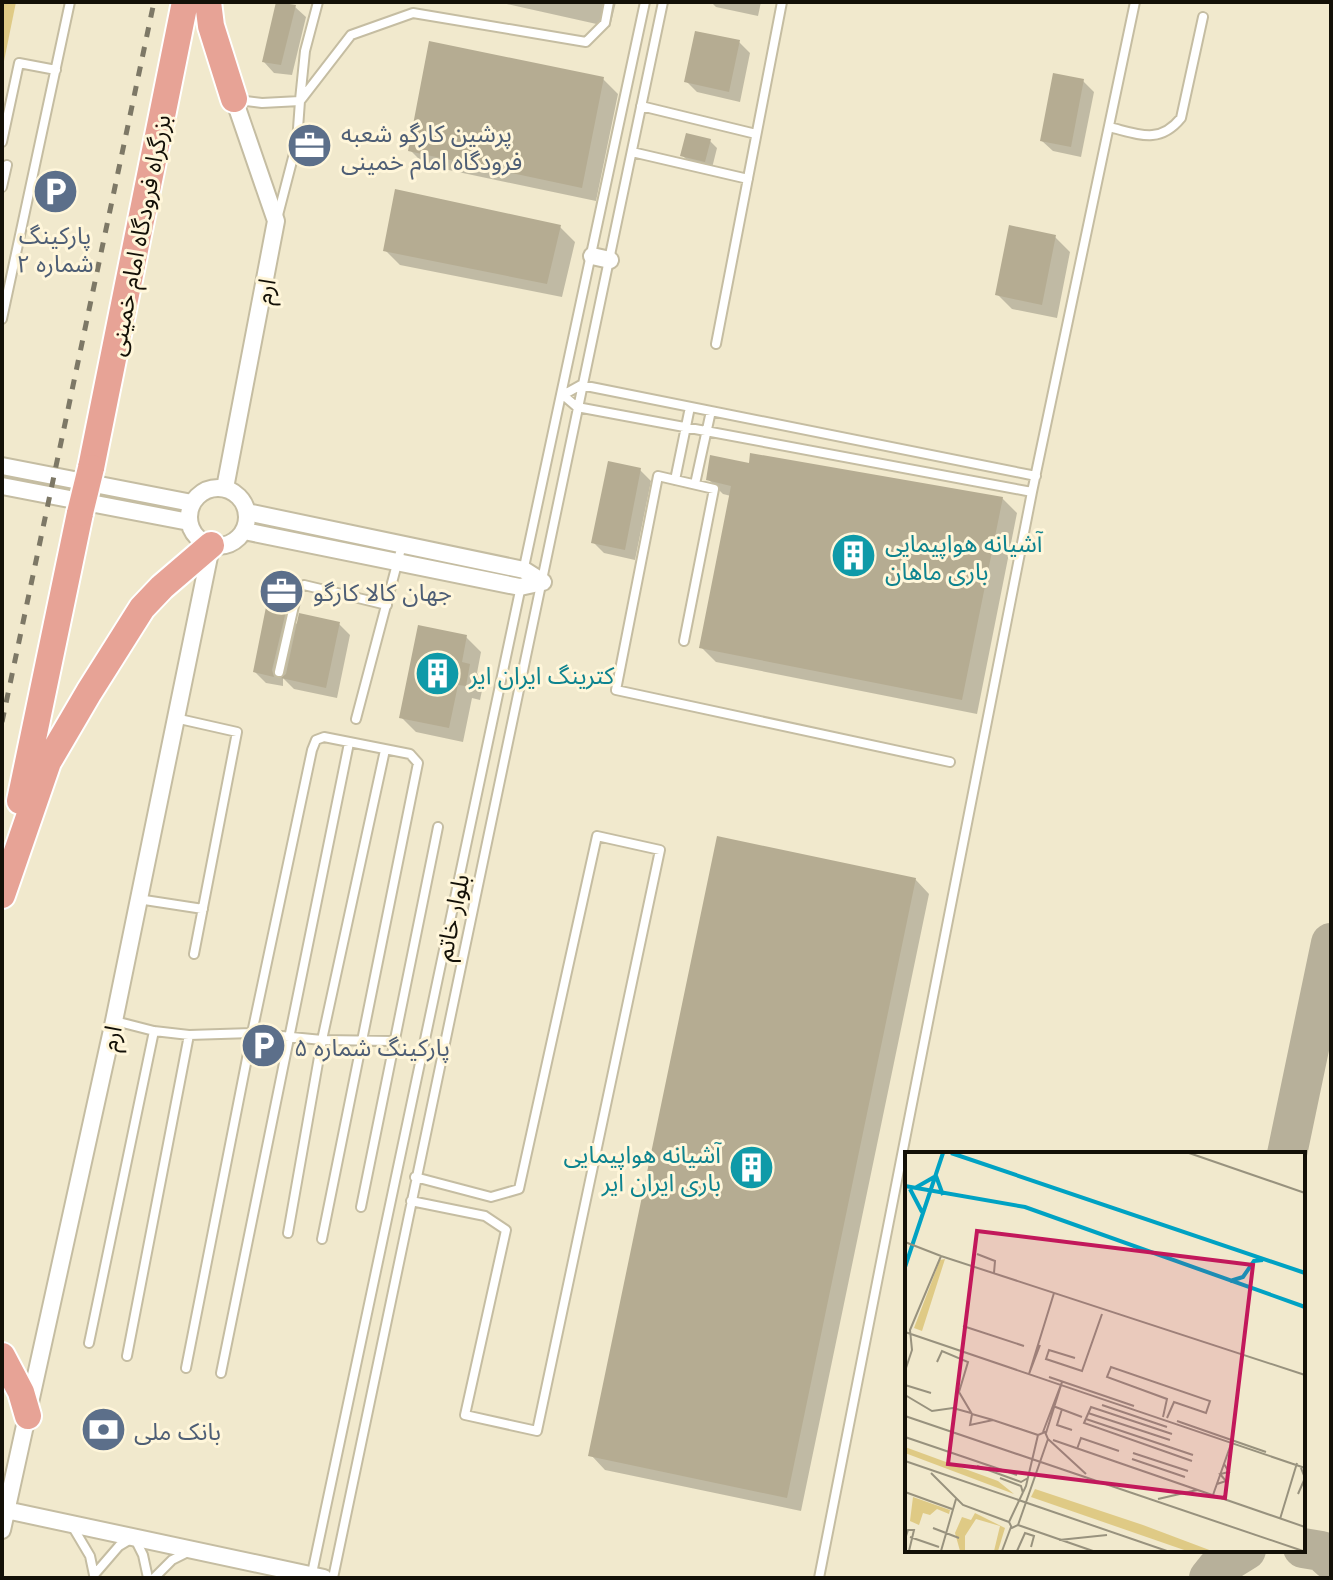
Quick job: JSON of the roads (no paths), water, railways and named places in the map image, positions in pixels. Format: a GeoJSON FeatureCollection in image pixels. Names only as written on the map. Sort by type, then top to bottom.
{"type":"FeatureCollection","features":[{"type":"Feature","properties":{"kind":"highway","name":"بزرگراه فرودگاه امام خمینی"},"geometry":{"type":"LineString","coordinates":[[2,887],[185,2]]}},
{"type":"Feature","properties":{"kind":"highway"},"geometry":{"type":"LineString","coordinates":[[208,2],[211,26],[234,99]]}},
{"type":"Feature","properties":{"kind":"highway"},"geometry":{"type":"LineString","coordinates":[[2,895],[48,762],[89,692],[142,608],[211,545]]}},
{"type":"Feature","properties":{"kind":"highway"},"geometry":{"type":"LineString","coordinates":[[2,1356],[21,1392],[28,1416]]}},
{"type":"Feature","properties":{"kind":"street","name":"ارم"},"geometry":{"type":"LineString","coordinates":[[225,488],[276,221],[234,99]]}},
{"type":"Feature","properties":{"kind":"street"},"geometry":{"type":"LineString","coordinates":[[592,256],[610,260]]}},
{"type":"Feature","properties":{"kind":"street"},"geometry":{"type":"LineString","coordinates":[[2,466],[192,503]]}},
{"type":"Feature","properties":{"kind":"street"},"geometry":{"type":"LineString","coordinates":[[2,486],[189,522]]}},
{"type":"Feature","properties":{"kind":"street"},"geometry":{"type":"LineString","coordinates":[[225,488],[240,497],[247,512],[244,531],[230,544],[211,545],[197,537],[189,522],[192,503],[206,490],[225,488]]}},
{"type":"Feature","properties":{"kind":"street"},"geometry":{"type":"LineString","coordinates":[[247,512],[402,545],[522,579]]}},
{"type":"Feature","properties":{"kind":"street"},"geometry":{"type":"LineString","coordinates":[[244,531],[398,563],[543,582]]}},
{"type":"Feature","properties":{"kind":"street","name":"ارم"},"geometry":{"type":"LineString","coordinates":[[2,1530],[114,1021],[211,545]]}},
{"type":"Feature","properties":{"kind":"street"},"geometry":{"type":"LineString","coordinates":[[6,1510],[316,1577]]}},
{"type":"Feature","properties":{"kind":"lane"},"geometry":{"type":"LineString","coordinates":[[2,319],[70,2]]}},
{"type":"Feature","properties":{"kind":"lane"},"geometry":{"type":"LineString","coordinates":[[276,221],[297,142],[305,51],[318,2]]}},
{"type":"Feature","properties":{"kind":"lane"},"geometry":{"type":"LineString","coordinates":[[234,99],[262,103],[300,101],[351,35],[413,13],[586,42],[605,23],[609,2]]}},
{"type":"Feature","properties":{"kind":"lane","name":"بلوار خاتم"},"geometry":{"type":"LineString","coordinates":[[316,1577],[522,579],[645,2]]}},
{"type":"Feature","properties":{"kind":"lane","name":"بلوار خاتم"},"geometry":{"type":"LineString","coordinates":[[333,1578],[663,2]]}},
{"type":"Feature","properties":{"kind":"lane"},"geometry":{"type":"LineString","coordinates":[[716,344],[782,2]]}},
{"type":"Feature","properties":{"kind":"lane"},"geometry":{"type":"LineString","coordinates":[[819,1578],[1032,492],[1135,2]]}},
{"type":"Feature","properties":{"kind":"lane"},"geometry":{"type":"LineString","coordinates":[[1109,127],[1156,135],[1174,127],[1181,118],[1203,17]]}},
{"type":"Feature","properties":{"kind":"lane"},"geometry":{"type":"LineString","coordinates":[[2,142],[19,63],[56,70]]}},
{"type":"Feature","properties":{"kind":"lane"},"geometry":{"type":"LineString","coordinates":[[641,106],[756,134]]}},
{"type":"Feature","properties":{"kind":"lane"},"geometry":{"type":"LineString","coordinates":[[620,124],[637,128]]}},
{"type":"Feature","properties":{"kind":"lane"},"geometry":{"type":"LineString","coordinates":[[632,152],[748,179]]}},
{"type":"Feature","properties":{"kind":"lane"},"geometry":{"type":"LineString","coordinates":[[2,187],[7,165]]}},
{"type":"Feature","properties":{"kind":"lane"},"geometry":{"type":"LineString","coordinates":[[1032,492],[577,407],[563,395],[581,385],[1036,476]]}},
{"type":"Feature","properties":{"kind":"lane"},"geometry":{"type":"LineString","coordinates":[[675,480],[690,407]]}},
{"type":"Feature","properties":{"kind":"lane"},"geometry":{"type":"LineString","coordinates":[[695,484],[711,411]]}},
{"type":"Feature","properties":{"kind":"lane"},"geometry":{"type":"LineString","coordinates":[[684,641],[714,489],[658,476],[616,690],[950,762]]}},
{"type":"Feature","properties":{"kind":"lane"},"geometry":{"type":"LineString","coordinates":[[356,719],[402,545]]}},
{"type":"Feature","properties":{"kind":"lane"},"geometry":{"type":"LineString","coordinates":[[279,672],[298,588],[304,585],[387,605]]}},
{"type":"Feature","properties":{"kind":"lane"},"geometry":{"type":"LineString","coordinates":[[174,718],[237,732],[194,954]]}},
{"type":"Feature","properties":{"kind":"lane"},"geometry":{"type":"LineString","coordinates":[[186,1368],[312,750],[316,740],[324,737],[410,754],[418,763],[322,1239]]}},
{"type":"Feature","properties":{"kind":"lane"},"geometry":{"type":"LineString","coordinates":[[221,1373],[349,743]]}},
{"type":"Feature","properties":{"kind":"lane"},"geometry":{"type":"LineString","coordinates":[[288,1233],[322,1040],[385,750]]}},
{"type":"Feature","properties":{"kind":"lane"},"geometry":{"type":"LineString","coordinates":[[361,1207],[438,827]]}},
{"type":"Feature","properties":{"kind":"lane"},"geometry":{"type":"LineString","coordinates":[[411,1201],[485,1216],[506,1230],[465,1415],[537,1431],[660,850],[597,836],[519,1189],[491,1197],[415,1177]]}},
{"type":"Feature","properties":{"kind":"lane"},"geometry":{"type":"LineString","coordinates":[[138,899],[203,909]]}},
{"type":"Feature","properties":{"kind":"lane"},"geometry":{"type":"LineString","coordinates":[[114,1021],[154,1031],[189,1035],[252,1033],[322,1040],[394,1041]]}},
{"type":"Feature","properties":{"kind":"lane"},"geometry":{"type":"LineString","coordinates":[[89,1343],[154,1031]]}},
{"type":"Feature","properties":{"kind":"lane"},"geometry":{"type":"LineString","coordinates":[[127,1356],[189,1035]]}},
{"type":"Feature","properties":{"kind":"lane"},"geometry":{"type":"LineString","coordinates":[[70,1524],[90,1556],[94,1577]]}},
{"type":"Feature","properties":{"kind":"lane"},"geometry":{"type":"LineString","coordinates":[[94,1577],[112,1552],[134,1537],[143,1555],[148,1578]]}},
{"type":"Feature","properties":{"kind":"lane"},"geometry":{"type":"LineString","coordinates":[[154,1578],[172,1560],[192,1550]]}},
{"type":"Feature","properties":{"kind":"railway"},"geometry":{"type":"LineString","coordinates":[[2,722],[154,2]]}},
{"type":"Feature","properties":{"kind":"place","name":"پرشین کارگو شعبه فرودگاه امام خمینی"},"geometry":{"type":"Point","coordinates":[310,146]}},
{"type":"Feature","properties":{"kind":"place","name":"پارکینگ شماره ۲"},"geometry":{"type":"Point","coordinates":[55,192]}},
{"type":"Feature","properties":{"kind":"place","name":"آشیانه هواپیمایی باری ماهان"},"geometry":{"type":"Point","coordinates":[854,556]}},
{"type":"Feature","properties":{"kind":"place","name":"جهان کالا کارگو"},"geometry":{"type":"Point","coordinates":[282,591]}},
{"type":"Feature","properties":{"kind":"place","name":"کترینگ ایران ایر"},"geometry":{"type":"Point","coordinates":[438,674]}},
{"type":"Feature","properties":{"kind":"place","name":"پارکینگ شماره ۵"},"geometry":{"type":"Point","coordinates":[263,1046]}},
{"type":"Feature","properties":{"kind":"place","name":"آشیانه هواپیمایی باری ایران ایر"},"geometry":{"type":"Point","coordinates":[752,1167]}},
{"type":"Feature","properties":{"kind":"place","name":"بانک ملی"},"geometry":{"type":"Point","coordinates":[103,1430]}}]}
